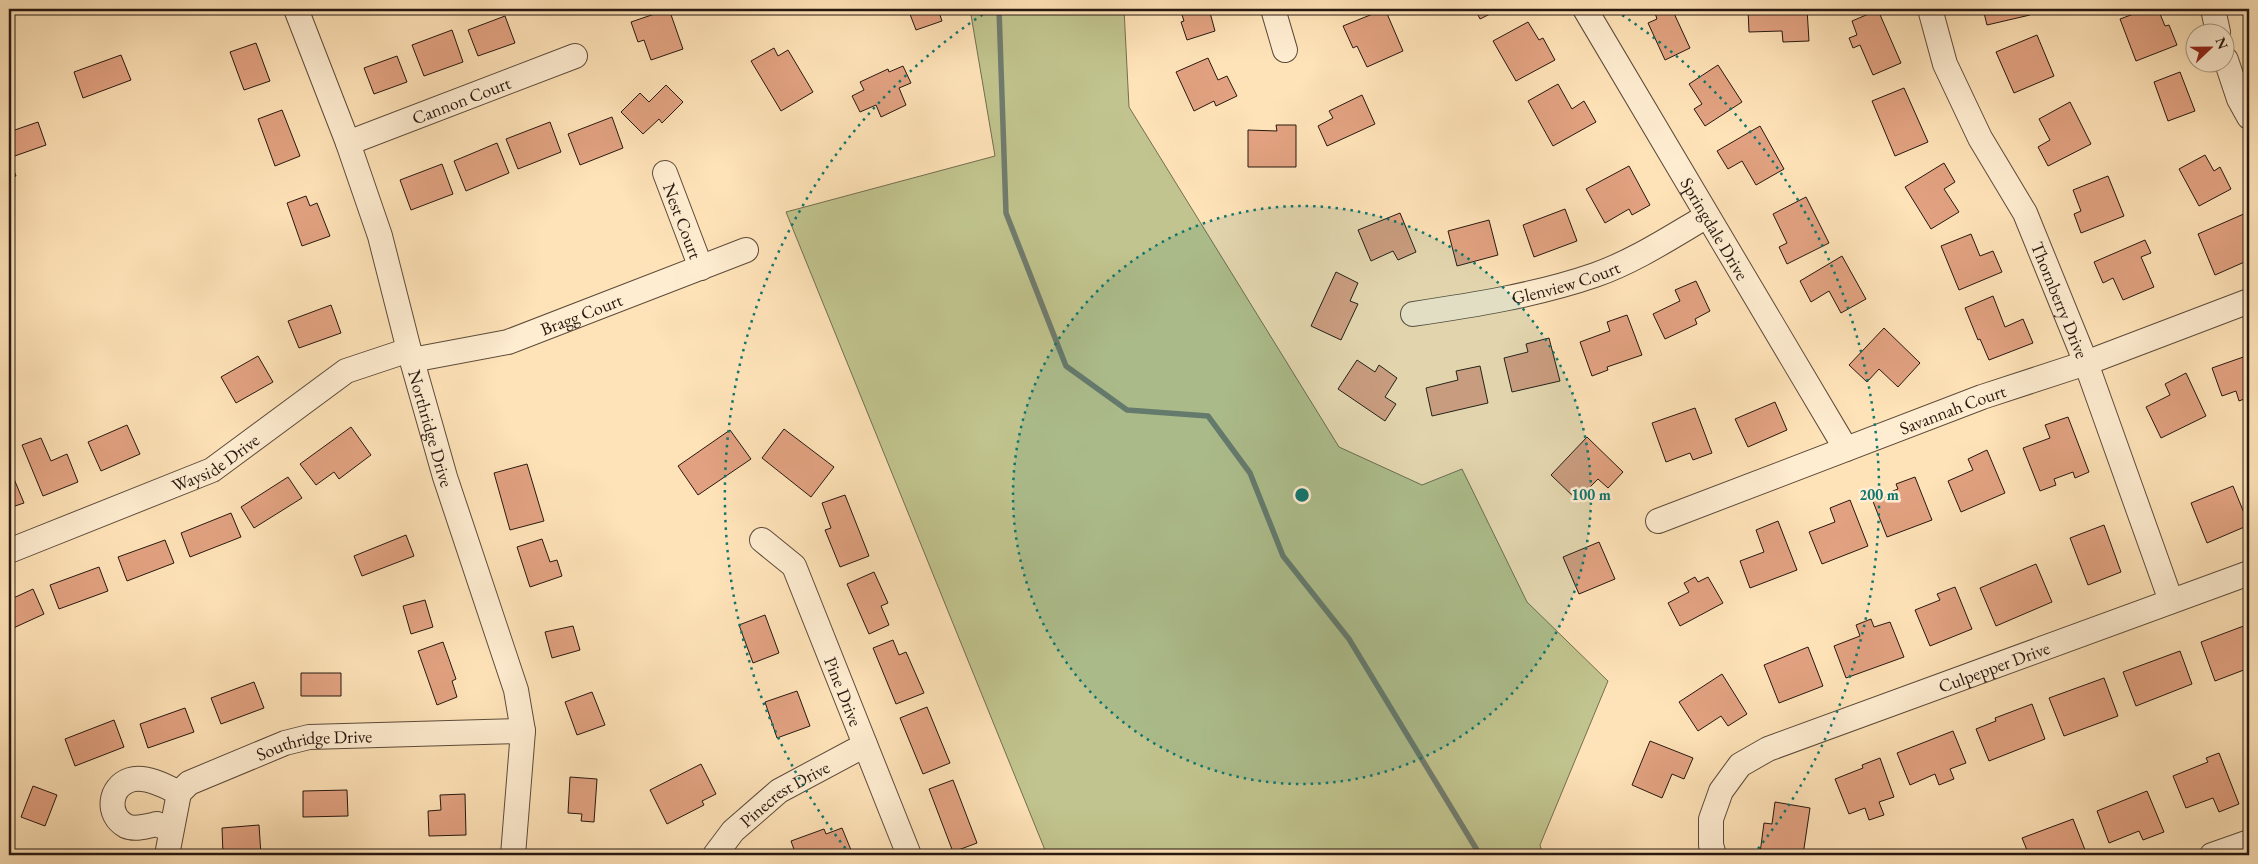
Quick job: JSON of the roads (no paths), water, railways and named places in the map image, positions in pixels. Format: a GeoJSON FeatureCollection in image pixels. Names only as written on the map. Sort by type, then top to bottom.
{"type":"FeatureCollection","features":[{"type":"Feature","properties":{"kind":"street","name":"Northridge Drive"},"geometry":{"type":"LineString","coordinates":[[296,9],[348,143],[380,236],[410,355],[445,477],[516,690],[523,731],[512,855]]}},
{"type":"Feature","properties":{"kind":"street"},"geometry":{"type":"LineString","coordinates":[[1273,9],[1285,50]]}},
{"type":"Feature","properties":{"kind":"street","name":"Springdale Drive"},"geometry":{"type":"LineString","coordinates":[[1585,9],[1706,216],[1846,449]]}},
{"type":"Feature","properties":{"kind":"street","name":"Thornberry Drive"},"geometry":{"type":"LineString","coordinates":[[1930,9],[1946,64],[1980,138],[2025,213],[2086,363],[2171,601]]}},
{"type":"Feature","properties":{"kind":"street"},"geometry":{"type":"LineString","coordinates":[[2214,9],[2216,22]]}},
{"type":"Feature","properties":{"kind":"street","name":"Cannon Court"},"geometry":{"type":"LineString","coordinates":[[348,143],[575,56]]}},
{"type":"Feature","properties":{"kind":"street"},"geometry":{"type":"LineString","coordinates":[[2230,72],[2239,99],[2249,117]]}},
{"type":"Feature","properties":{"kind":"street","name":"Nest Court"},"geometry":{"type":"LineString","coordinates":[[665,173],[701,268]]}},
{"type":"Feature","properties":{"kind":"street","name":"Glenview Court"},"geometry":{"type":"LineString","coordinates":[[1413,314],[1529,292],[1596,274],[1641,254],[1706,216]]}},
{"type":"Feature","properties":{"kind":"street","name":"Bragg Court"},"geometry":{"type":"LineString","coordinates":[[410,355],[508,342],[746,250]]}},
{"type":"Feature","properties":{"kind":"street","name":"Savannah Court"},"geometry":{"type":"LineString","coordinates":[[1658,521],[1982,397],[2086,363],[2249,301]]}},
{"type":"Feature","properties":{"kind":"street","name":"Wayside Drive"},"geometry":{"type":"LineString","coordinates":[[9,551],[212,470],[346,371],[410,355]]}},
{"type":"Feature","properties":{"kind":"street","name":"Pine Drive"},"geometry":{"type":"LineString","coordinates":[[762,540],[794,566],[909,855]]}},
{"type":"Feature","properties":{"kind":"street","name":"Culpepper Drive"},"geometry":{"type":"LineString","coordinates":[[1714,855],[1711,845],[1711,819],[1721,791],[1740,765],[1777,746],[2249,573]]}},
{"type":"Feature","properties":{"kind":"street","name":"Southridge Drive"},"geometry":{"type":"LineString","coordinates":[[179,793],[189,783],[209,774],[285,743],[309,737],[523,731]]}},
{"type":"Feature","properties":{"kind":"street","name":"Pinecrest Drive"},"geometry":{"type":"LineString","coordinates":[[715,855],[733,831],[779,791],[865,745]]}},
{"type":"Feature","properties":{"kind":"street"},"geometry":{"type":"LineString","coordinates":[[167,855],[170,830],[179,793],[163,785],[143,780],[131,780],[120,786],[113,795],[112,807],[118,819],[127,827],[141,828],[157,824],[170,830]]}},
{"type":"Feature","properties":{"kind":"street"},"geometry":{"type":"LineString","coordinates":[[2212,855],[2249,842]]}},
{"type":"Feature","properties":{"kind":"waterway"},"geometry":{"type":"LineString","coordinates":[[999,9],[1006,213],[1066,366],[1127,410],[1208,416],[1250,473],[1283,556],[1349,639],[1480,855]]}}]}
